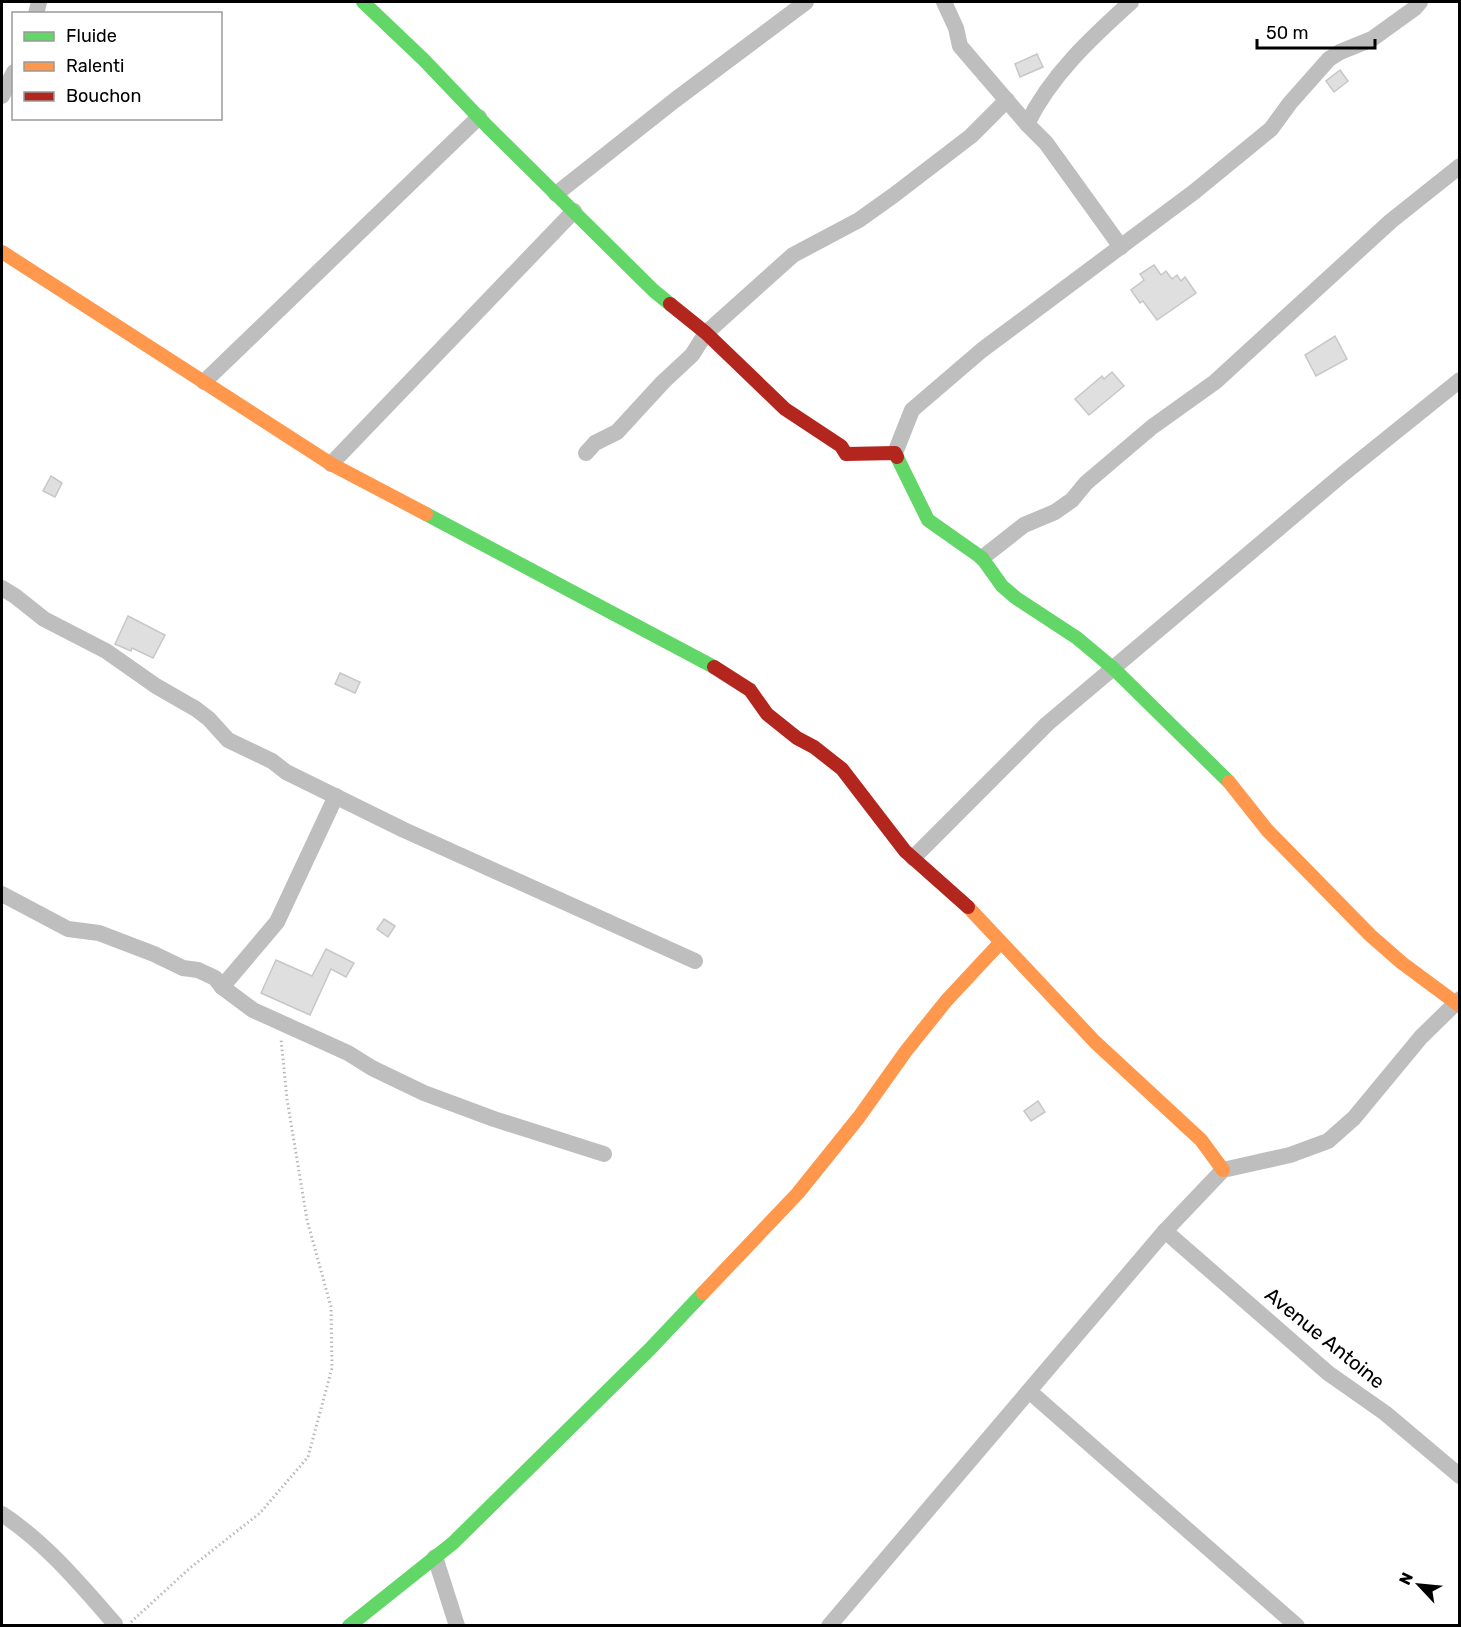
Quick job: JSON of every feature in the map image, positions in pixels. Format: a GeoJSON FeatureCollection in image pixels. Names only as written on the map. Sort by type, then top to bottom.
{"type":"FeatureCollection","features":[{"type":"Feature","properties":{"kind":"street"},"geometry":{"type":"LineString","coordinates":[[363,2],[424,60],[654,291],[706,333],[784,409],[841,446],[846,454],[895,453]]}},
{"type":"Feature","properties":{"kind":"street"},"geometry":{"type":"LineString","coordinates":[[556,194],[675,100],[806,2]]}},
{"type":"Feature","properties":{"kind":"street"},"geometry":{"type":"LineString","coordinates":[[944,2],[956,28],[960,46],[1046,143],[1121,247]]}},
{"type":"Feature","properties":{"kind":"street"},"geometry":{"type":"LineString","coordinates":[[1027,124],[1036,104],[1063,69],[1131,2]]}},
{"type":"Feature","properties":{"kind":"street"},"geometry":{"type":"LineString","coordinates":[[830,1626],[1165,1232],[1223,1170],[1290,1155],[1328,1141],[1354,1118],[1421,1036],[1458,1003],[1402,963],[1370,935],[1267,830],[1227,780],[1114,669],[1077,638],[1002,586],[982,558],[928,520],[895,453],[912,410],[982,350],[1194,192],[1271,129],[1290,103],[1329,59],[1372,39],[1420,2]]}},
{"type":"Feature","properties":{"kind":"street"},"geometry":{"type":"LineString","coordinates":[[2,96],[12,76]]}},
{"type":"Feature","properties":{"kind":"street"},"geometry":{"type":"LineString","coordinates":[[586,453],[595,443],[616,432],[692,355],[706,333],[794,255],[859,220],[894,195],[971,136],[1007,100]]}},
{"type":"Feature","properties":{"kind":"street"},"geometry":{"type":"LineString","coordinates":[[204,382],[479,117]]}},
{"type":"Feature","properties":{"kind":"street"},"geometry":{"type":"LineString","coordinates":[[982,558],[1024,525],[1055,512],[1072,500],[1086,483],[1152,427],[1215,382],[1390,221],[1460,166]]}},
{"type":"Feature","properties":{"kind":"street"},"geometry":{"type":"LineString","coordinates":[[331,464],[574,211]]}},
{"type":"Feature","properties":{"kind":"street"},"geometry":{"type":"LineString","coordinates":[[2,252],[331,464],[736,680],[750,690],[767,714],[842,770],[891,834],[963,902],[1095,1042],[1201,1140],[1223,1170]]}},
{"type":"Feature","properties":{"kind":"street"},"geometry":{"type":"LineString","coordinates":[[914,858],[1047,724],[1343,474],[1460,380]]}},
{"type":"Feature","properties":{"kind":"street"},"geometry":{"type":"LineString","coordinates":[[2,588],[44,620],[106,651],[156,686],[196,709],[228,740],[272,761],[286,772],[404,830],[695,962]]}},
{"type":"Feature","properties":{"kind":"street"},"geometry":{"type":"LineString","coordinates":[[222,987],[277,922],[336,796]]}},
{"type":"Feature","properties":{"kind":"street"},"geometry":{"type":"LineString","coordinates":[[2,894],[68,929],[99,933],[183,968],[198,970],[215,978],[222,987],[253,1010],[348,1053],[372,1068],[424,1093],[494,1119],[604,1154]]}},
{"type":"Feature","properties":{"kind":"street"},"geometry":{"type":"LineString","coordinates":[[349,1626],[453,1543],[532,1467],[798,1193],[859,1117],[906,1051],[946,1001],[1000,943]]}},
{"type":"Feature","properties":{"kind":"street","name":"Avenue Antoine"},"geometry":{"type":"LineString","coordinates":[[1165,1232],[1328,1373],[1385,1413],[1460,1476]]}},
{"type":"Feature","properties":{"kind":"street"},"geometry":{"type":"LineString","coordinates":[[1029,1391],[1297,1626]]}},
{"type":"Feature","properties":{"kind":"street"},"geometry":{"type":"LineString","coordinates":[[2,1514],[23,1528],[121,1625]]}},
{"type":"Feature","properties":{"kind":"street"},"geometry":{"type":"LineString","coordinates":[[435,1557],[456,1626]]}},
{"type":"Feature","properties":{"kind":"path"},"geometry":{"type":"LineString","coordinates":[[121,1625],[260,1513],[308,1457],[332,1368],[331,1307],[307,1220],[287,1099],[281,1038]]}},
{"type":"Feature","properties":{"kind":"building"},"geometry":{"type":"Polygon","coordinates":[[[1037,54],[1043,67],[1020,77],[1015,64],[1037,54]]]}},
{"type":"Feature","properties":{"kind":"building"},"geometry":{"type":"Polygon","coordinates":[[[1340,70],[1348,81],[1334,92],[1326,81],[1340,70]]]}},
{"type":"Feature","properties":{"kind":"building"},"geometry":{"type":"Polygon","coordinates":[[[1154,265],[1161,275],[1166,271],[1172,279],[1177,275],[1181,281],[1185,277],[1196,293],[1157,320],[1143,301],[1140,303],[1131,290],[1144,280],[1140,274],[1154,265]]]}},
{"type":"Feature","properties":{"kind":"building"},"geometry":{"type":"Polygon","coordinates":[[[1335,336],[1347,359],[1316,376],[1305,355],[1335,336]]]}},
{"type":"Feature","properties":{"kind":"building"},"geometry":{"type":"Polygon","coordinates":[[[1112,372],[1124,386],[1089,415],[1075,399],[1102,376],[1104,379],[1112,372]]]}},
{"type":"Feature","properties":{"kind":"building"},"geometry":{"type":"Polygon","coordinates":[[[51,476],[62,483],[55,497],[43,491],[51,476]]]}},
{"type":"Feature","properties":{"kind":"building"},"geometry":{"type":"Polygon","coordinates":[[[128,616],[165,635],[153,658],[132,648],[131,651],[115,644],[128,616]]]}},
{"type":"Feature","properties":{"kind":"building"},"geometry":{"type":"Polygon","coordinates":[[[340,673],[360,682],[355,693],[335,684],[340,673]]]}},
{"type":"Feature","properties":{"kind":"building"},"geometry":{"type":"Polygon","coordinates":[[[384,919],[395,926],[388,937],[377,929],[384,919]]]}},
{"type":"Feature","properties":{"kind":"building"},"geometry":{"type":"Polygon","coordinates":[[[326,949],[354,963],[346,977],[331,969],[310,1015],[261,993],[276,960],[312,976],[326,949]]]}},
{"type":"Feature","properties":{"kind":"building"},"geometry":{"type":"Polygon","coordinates":[[[1038,1101],[1045,1112],[1031,1121],[1024,1111],[1038,1101]]]}},
{"type":"Feature","properties":{"kind":"traffic: fast"},"geometry":{"type":"LineString","coordinates":[[363,2],[424,60],[488,127],[654,291],[670,304]]}},
{"type":"Feature","properties":{"kind":"traffic: fast"},"geometry":{"type":"LineString","coordinates":[[897,457],[928,520],[982,558],[1002,586],[1016,598],[1077,638],[1114,669],[1229,782]]}},
{"type":"Feature","properties":{"kind":"traffic: fast"},"geometry":{"type":"LineString","coordinates":[[426,514],[714,667]]}},
{"type":"Feature","properties":{"kind":"traffic: fast"},"geometry":{"type":"LineString","coordinates":[[349,1626],[453,1543],[650,1349],[703,1293]]}},
{"type":"Feature","properties":{"kind":"traffic: slow"},"geometry":{"type":"LineString","coordinates":[[2,252],[331,464],[426,514]]}},
{"type":"Feature","properties":{"kind":"traffic: slow"},"geometry":{"type":"LineString","coordinates":[[1229,782],[1267,830],[1370,935],[1402,963],[1460,1006]]}},
{"type":"Feature","properties":{"kind":"traffic: slow"},"geometry":{"type":"LineString","coordinates":[[968,907],[1095,1042],[1201,1140],[1223,1170]]}},
{"type":"Feature","properties":{"kind":"traffic: slow"},"geometry":{"type":"LineString","coordinates":[[703,1293],[798,1193],[859,1117],[906,1051],[946,1001],[1000,943]]}},
{"type":"Feature","properties":{"kind":"traffic: jam"},"geometry":{"type":"LineString","coordinates":[[670,304],[706,333],[785,409],[841,446],[846,454],[895,453],[897,457]]}},
{"type":"Feature","properties":{"kind":"traffic: jam"},"geometry":{"type":"LineString","coordinates":[[714,667],[750,690],[767,714],[842,769],[905,851],[968,907]]}}]}
